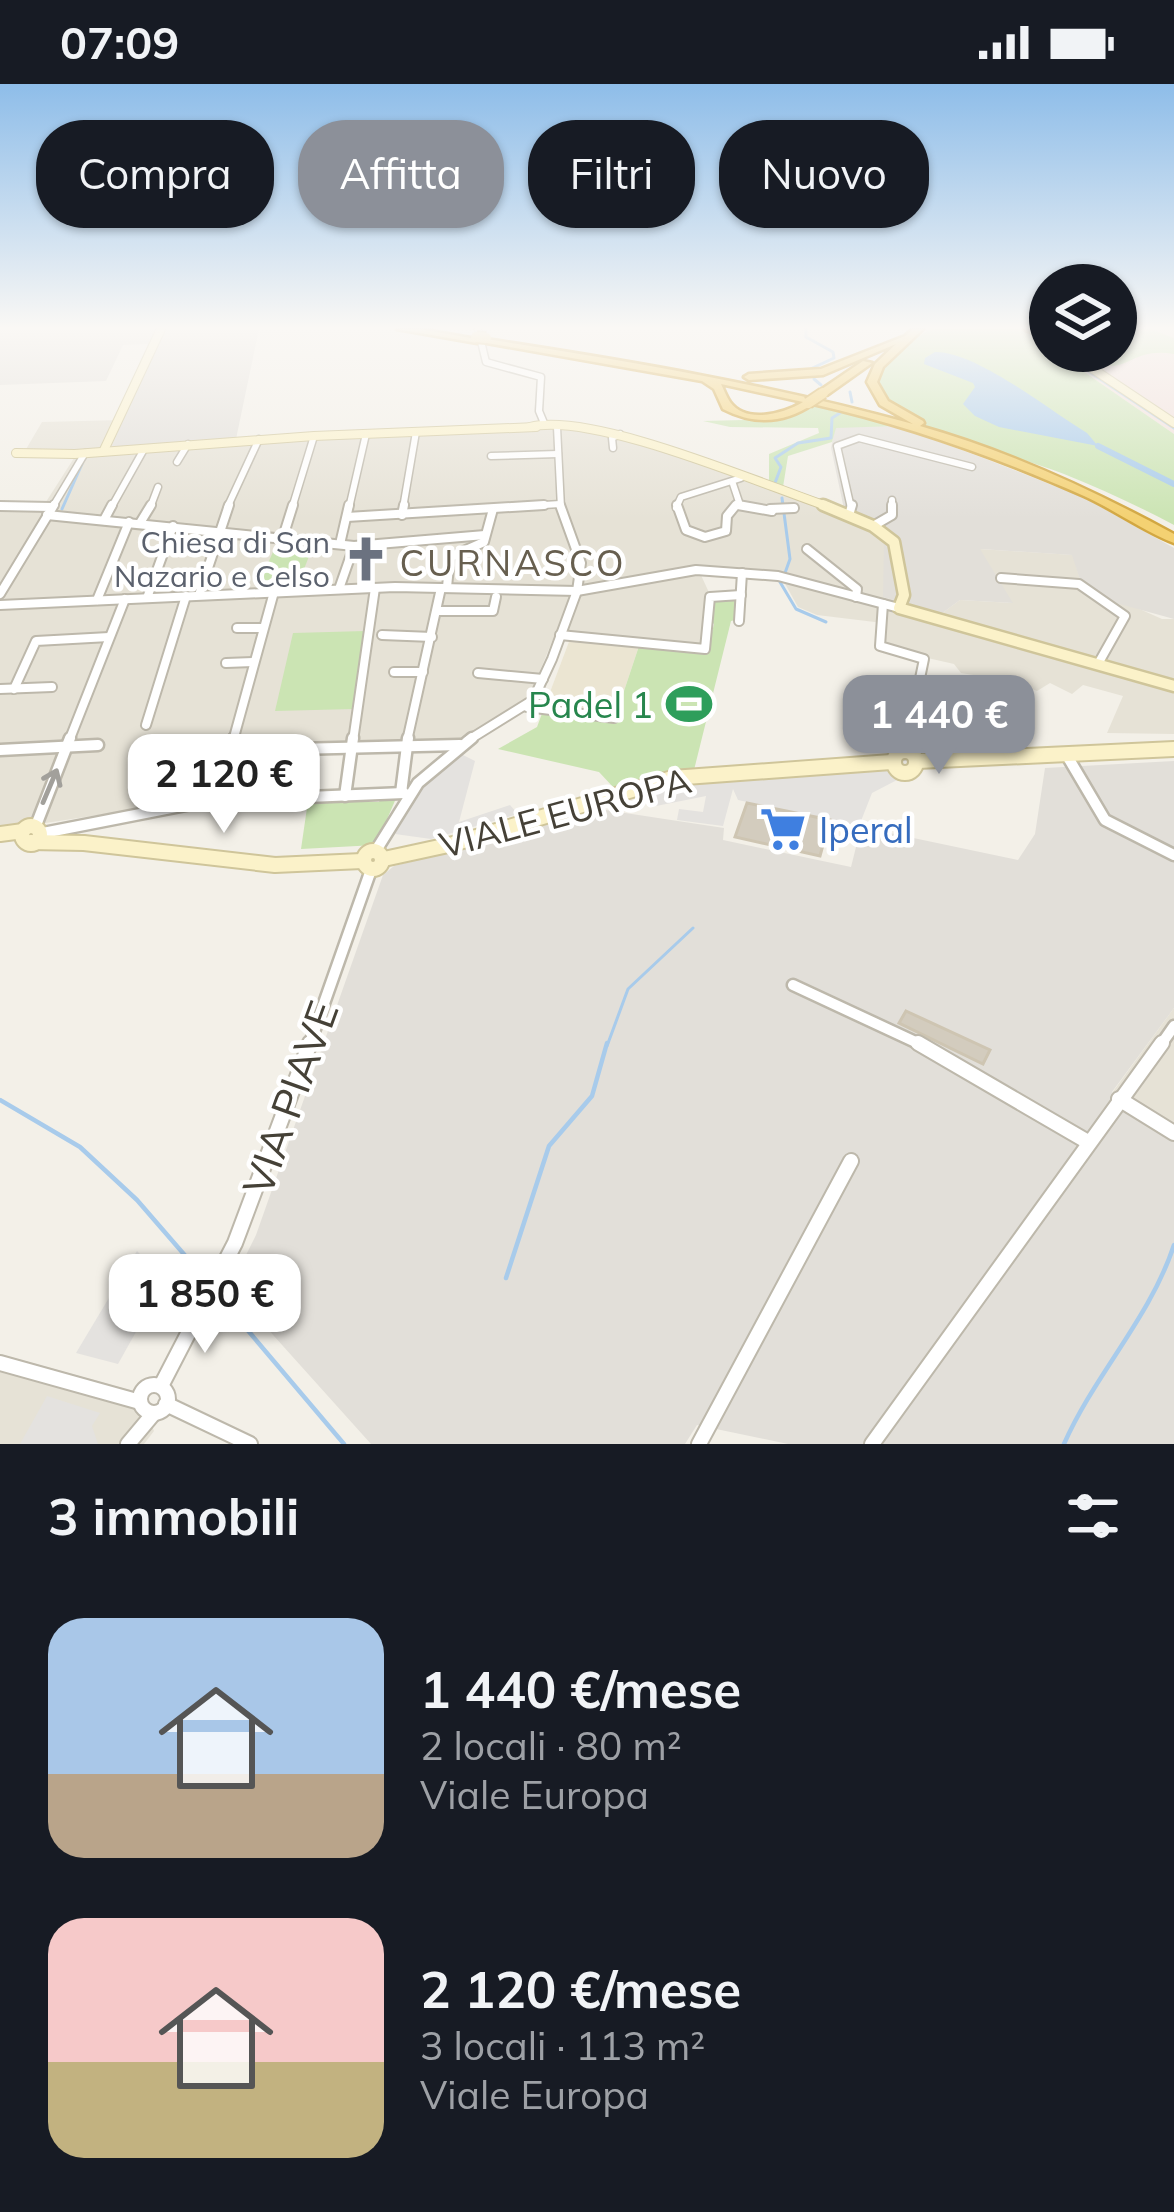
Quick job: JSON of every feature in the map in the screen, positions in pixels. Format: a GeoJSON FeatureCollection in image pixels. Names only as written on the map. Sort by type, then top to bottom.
{"type":"FeatureCollection","features":[{"type":"Feature","properties":{"kind":"highway"},"geometry":{"type":"LineString","coordinates":[[720,392],[739,414],[763,418],[787,416],[824,392]]}},
{"type":"Feature","properties":{"kind":"highway"},"geometry":{"type":"LineString","coordinates":[[722,399],[739,392]]}},
{"type":"Feature","properties":{"kind":"highway"},"geometry":{"type":"LineString","coordinates":[[775,392],[787,394]]}},
{"type":"Feature","properties":{"kind":"highway"},"geometry":{"type":"LineString","coordinates":[[780,392],[920,431],[1060,480],[1174,539]]}},
{"type":"Feature","properties":{"kind":"highway"},"geometry":{"type":"LineString","coordinates":[[797,392],[941,434],[1122,503],[1174,539]]}},
{"type":"Feature","properties":{"kind":"highway"},"geometry":{"type":"LineString","coordinates":[[876,392],[893,410],[941,434]]}},
{"type":"Feature","properties":{"kind":"street"},"geometry":{"type":"LineString","coordinates":[[106,445],[131,392]]}},
{"type":"Feature","properties":{"kind":"street"},"geometry":{"type":"LineString","coordinates":[[544,392],[558,454],[560,503],[581,563],[577,591]]}},
{"type":"Feature","properties":{"kind":"street"},"geometry":{"type":"LineString","coordinates":[[1128,392],[1174,423]]}},
{"type":"Feature","properties":{"kind":"street"},"geometry":{"type":"LineString","coordinates":[[899,608],[904,596],[897,550],[873,526],[737,481],[620,434],[551,425],[106,445],[81,458],[1,600],[375,588],[577,591],[676,571],[742,573],[778,576],[856,596],[1174,686]]}},
{"type":"Feature","properties":{"kind":"street"},"geometry":{"type":"LineString","coordinates":[[402,515],[416,432]]}},
{"type":"Feature","properties":{"kind":"street"},"geometry":{"type":"LineString","coordinates":[[340,544],[366,434]]}},
{"type":"Feature","properties":{"kind":"street"},"geometry":{"type":"LineString","coordinates":[[613,448],[612,438],[620,434]]}},
{"type":"Feature","properties":{"kind":"street"},"geometry":{"type":"LineString","coordinates":[[284,537],[314,436]]}},
{"type":"Feature","properties":{"kind":"street"},"geometry":{"type":"LineString","coordinates":[[848,514],[852,504],[837,446],[843,440],[859,437],[972,467]]}},
{"type":"Feature","properties":{"kind":"street"},"geometry":{"type":"LineString","coordinates":[[199,596],[217,530],[259,439]]}},
{"type":"Feature","properties":{"kind":"street"},"geometry":{"type":"LineString","coordinates":[[176,462],[188,444]]}},
{"type":"Feature","properties":{"kind":"street"},"geometry":{"type":"LineString","coordinates":[[104,520],[143,451]]}},
{"type":"Feature","properties":{"kind":"street"},"geometry":{"type":"LineString","coordinates":[[0,453],[81,458]]}},
{"type":"Feature","properties":{"kind":"street"},"geometry":{"type":"LineString","coordinates":[[490,456],[558,454]]}},
{"type":"Feature","properties":{"kind":"street"},"geometry":{"type":"LineString","coordinates":[[737,481],[738,505],[727,516],[726,531],[706,537],[686,530],[676,507],[686,494],[737,481]]}},
{"type":"Feature","properties":{"kind":"street"},"geometry":{"type":"LineString","coordinates":[[97,600],[134,523],[159,493],[158,487]]}},
{"type":"Feature","properties":{"kind":"street"},"geometry":{"type":"LineString","coordinates":[[873,526],[892,514],[892,500]]}},
{"type":"Feature","properties":{"kind":"street"},"geometry":{"type":"LineString","coordinates":[[347,517],[560,503]]}},
{"type":"Feature","properties":{"kind":"street"},"geometry":{"type":"LineString","coordinates":[[738,505],[780,510]]}},
{"type":"Feature","properties":{"kind":"street"},"geometry":{"type":"LineString","coordinates":[[0,506],[354,546],[485,535]]}},
{"type":"Feature","properties":{"kind":"street"},"geometry":{"type":"LineString","coordinates":[[298,751],[286,798],[406,793],[406,747],[450,557],[477,547],[493,509]]}},
{"type":"Feature","properties":{"kind":"street"},"geometry":{"type":"LineString","coordinates":[[380,543],[388,516]]}},
{"type":"Feature","properties":{"kind":"street"},"geometry":{"type":"LineString","coordinates":[[147,598],[173,526]]}},
{"type":"Feature","properties":{"kind":"street"},"geometry":{"type":"LineString","coordinates":[[339,589],[354,546]]}},
{"type":"Feature","properties":{"kind":"street"},"geometry":{"type":"LineString","coordinates":[[807,549],[857,589],[856,596]]}},
{"type":"Feature","properties":{"kind":"street"},"geometry":{"type":"LineString","coordinates":[[739,621],[742,573]]}},
{"type":"Feature","properties":{"kind":"street"},"geometry":{"type":"LineString","coordinates":[[1001,578],[1079,584],[1125,616],[1098,664]]}},
{"type":"Feature","properties":{"kind":"street"},"geometry":{"type":"LineString","coordinates":[[345,796],[375,588]]}},
{"type":"Feature","properties":{"kind":"street","name":"VIA PIAVE"},"geometry":{"type":"LineString","coordinates":[[161,1386],[263,1178],[373,860],[406,793],[460,745],[526,706],[543,680],[577,591]]}},
{"type":"Feature","properties":{"kind":"street"},"geometry":{"type":"LineString","coordinates":[[31,834],[218,799],[274,592]]}},
{"type":"Feature","properties":{"kind":"street"},"geometry":{"type":"LineString","coordinates":[[560,635],[705,649],[710,597],[741,595]]}},
{"type":"Feature","properties":{"kind":"street"},"geometry":{"type":"LineString","coordinates":[[146,725],[186,596]]}},
{"type":"Feature","properties":{"kind":"street"},"geometry":{"type":"LineString","coordinates":[[437,611],[493,611],[496,597]]}},
{"type":"Feature","properties":{"kind":"street"},"geometry":{"type":"LineString","coordinates":[[31,834],[124,598]]}},
{"type":"Feature","properties":{"kind":"street"},"geometry":{"type":"LineString","coordinates":[[883,604],[880,646],[924,659],[898,758]]}},
{"type":"Feature","properties":{"kind":"street"},"geometry":{"type":"LineString","coordinates":[[237,628],[263,628]]}},
{"type":"Feature","properties":{"kind":"street"},"geometry":{"type":"LineString","coordinates":[[382,635],[431,637]]}},
{"type":"Feature","properties":{"kind":"street"},"geometry":{"type":"LineString","coordinates":[[14,689],[36,641],[109,637]]}},
{"type":"Feature","properties":{"kind":"street"},"geometry":{"type":"LineString","coordinates":[[226,663],[253,662]]}},
{"type":"Feature","properties":{"kind":"street"},"geometry":{"type":"LineString","coordinates":[[394,672],[423,672]]}},
{"type":"Feature","properties":{"kind":"street"},"geometry":{"type":"LineString","coordinates":[[478,673],[543,680]]}},
{"type":"Feature","properties":{"kind":"street"},"geometry":{"type":"LineString","coordinates":[[0,689],[52,687]]}},
{"type":"Feature","properties":{"kind":"street"},"geometry":{"type":"LineString","coordinates":[[526,706],[614,718]]}},
{"type":"Feature","properties":{"kind":"street"},"geometry":{"type":"LineString","coordinates":[[0,750],[98,745]]}},
{"type":"Feature","properties":{"kind":"street"},"geometry":{"type":"LineString","coordinates":[[172,752],[460,745]]}},
{"type":"Feature","properties":{"kind":"street","name":"VIALE EUROPA"},"geometry":{"type":"LineString","coordinates":[[0,838],[31,834],[242,863],[306,866],[373,860],[453,844],[603,796],[720,771],[898,758],[907,770],[915,769],[918,761],[1174,749]]}},
{"type":"Feature","properties":{"kind":"street"},"geometry":{"type":"LineString","coordinates":[[1066,754],[1105,820],[1174,855]]}},
{"type":"Feature","properties":{"kind":"street"},"geometry":{"type":"LineString","coordinates":[[794,985],[942,1054],[1088,1142]]}},
{"type":"Feature","properties":{"kind":"street"},"geometry":{"type":"LineString","coordinates":[[872,1444],[1174,1027]]}},
{"type":"Feature","properties":{"kind":"street"},"geometry":{"type":"LineString","coordinates":[[1119,1100],[1174,1132]]}},
{"type":"Feature","properties":{"kind":"street"},"geometry":{"type":"LineString","coordinates":[[699,1444],[851,1161]]}},
{"type":"Feature","properties":{"kind":"street"},"geometry":{"type":"LineString","coordinates":[[0,1363],[153,1406],[250,1444]]}},
{"type":"Feature","properties":{"kind":"street"},"geometry":{"type":"LineString","coordinates":[[128,1444],[167,1391],[161,1386],[147,1390],[153,1406]]}},
{"type":"Feature","properties":{"kind":"shaded area"},"geometry":{"type":"Polygon","coordinates":[[[126,392],[246,392],[236,439],[112,447],[122,421],[114,420],[126,392]]]}},
{"type":"Feature","properties":{"kind":"shaded area"},"geometry":{"type":"Polygon","coordinates":[[[1114,392],[1174,392],[1174,434],[1114,392]]]}},
{"type":"Feature","properties":{"kind":"shaded area"},"geometry":{"type":"Polygon","coordinates":[[[122,420],[113,446],[578,425],[844,509],[884,541],[884,597],[941,614],[960,600],[1012,603],[979,549],[1073,555],[1081,583],[1162,619],[1174,619],[1174,734],[1107,733],[1123,696],[1083,685],[1072,694],[1050,683],[1037,691],[1016,682],[961,673],[954,664],[888,649],[881,644],[883,623],[817,615],[798,607],[783,580],[700,573],[712,599],[709,648],[556,632],[527,702],[459,741],[224,746],[209,798],[0,830],[0,505],[44,505],[74,458],[22,456],[42,422],[122,420]]]}},
{"type":"Feature","properties":{"kind":"shaded area"},"geometry":{"type":"Polygon","coordinates":[[[896,426],[986,459],[1085,498],[1174,548],[1174,619],[1116,603],[1081,583],[1072,555],[980,549],[1013,603],[960,600],[941,614],[883,597],[884,541],[844,509],[831,448],[835,428],[896,426]]]}},
{"type":"Feature","properties":{"kind":"shaded area"},"geometry":{"type":"Polygon","coordinates":[[[570,639],[639,646],[616,715],[544,708],[570,639]]]}},
{"type":"Feature","properties":{"kind":"shaded area"},"geometry":{"type":"Polygon","coordinates":[[[457,752],[475,761],[459,822],[510,805],[518,814],[431,839],[395,834],[422,785],[457,752]]]}},
{"type":"Feature","properties":{"kind":"shaded area"},"geometry":{"type":"Polygon","coordinates":[[[1174,761],[1174,1008],[1112,1092],[1174,1128],[1174,1444],[788,1444],[697,1425],[685,1444],[371,1444],[230,1287],[256,1235],[383,875],[394,866],[464,848],[579,806],[724,828],[723,840],[851,867],[861,827],[1018,860],[1035,834],[1045,768],[1174,761]]]}},
{"type":"Feature","properties":{"kind":"shaded area"},"geometry":{"type":"Polygon","coordinates":[[[893,770],[897,780],[872,793],[859,826],[738,800],[733,789],[723,826],[677,820],[679,809],[703,812],[706,796],[656,806],[626,796],[701,781],[710,784],[713,776],[893,770]]]}},
{"type":"Feature","properties":{"kind":"shaded area"},"geometry":{"type":"Polygon","coordinates":[[[1174,1008],[1174,1128],[1112,1093],[1174,1008]]]}},
{"type":"Feature","properties":{"kind":"shaded area"},"geometry":{"type":"Polygon","coordinates":[[[137,1251],[165,1280],[118,1364],[76,1353],[137,1251]]]}},
{"type":"Feature","properties":{"kind":"shaded area"},"geometry":{"type":"Polygon","coordinates":[[[0,1354],[137,1392],[154,1431],[144,1444],[0,1444],[0,1354]]]}},
{"type":"Feature","properties":{"kind":"shaded area"},"geometry":{"type":"Polygon","coordinates":[[[47,1396],[100,1413],[92,1426],[98,1444],[20,1444],[47,1396]]]}},
{"type":"Feature","properties":{"kind":"green space"},"geometry":{"type":"Polygon","coordinates":[[[881,392],[1114,392],[1174,434],[1174,525],[1064,474],[917,421],[881,392]]]}},
{"type":"Feature","properties":{"kind":"green space"},"geometry":{"type":"Polygon","coordinates":[[[815,404],[896,426],[836,428],[832,442],[788,456],[783,487],[769,481],[769,454],[819,433],[818,428],[730,427],[703,421],[785,419],[815,404]]]}},
{"type":"Feature","properties":{"kind":"green space"},"geometry":{"type":"Polygon","coordinates":[[[276,545],[313,546],[297,587],[258,586],[276,545]]]}},
{"type":"Feature","properties":{"kind":"green space"},"geometry":{"type":"Polygon","coordinates":[[[737,596],[735,620],[694,770],[614,788],[599,772],[498,749],[537,727],[544,708],[616,715],[639,646],[707,653],[714,624],[709,620],[712,599],[737,596]]]}},
{"type":"Feature","properties":{"kind":"green space"},"geometry":{"type":"Polygon","coordinates":[[[365,631],[354,709],[275,711],[293,633],[365,631]]]}},
{"type":"Feature","properties":{"kind":"green space"},"geometry":{"type":"Polygon","coordinates":[[[397,796],[376,845],[301,849],[308,801],[379,802],[381,797],[397,796]]]}},
{"type":"Feature","properties":{"kind":"water"},"geometry":{"type":"Polygon","coordinates":[[[971,392],[1026,392],[1087,433],[1098,446],[999,427],[975,416],[963,404],[971,392]]]}},
{"type":"Feature","properties":{"kind":"building","name":"Iperal"},"geometry":{"type":"Polygon","coordinates":[[[747,803],[830,820],[820,856],[735,837],[747,803]]]}},
{"type":"Feature","properties":{"kind":"building"},"geometry":{"type":"Polygon","coordinates":[[[906,1011],[990,1050],[983,1064],[899,1023],[906,1011]]]}},
{"type":"Feature","properties":{"kind":"waterway"},"geometry":{"type":"LineString","coordinates":[[850,392],[852,402]]}},
{"type":"Feature","properties":{"kind":"waterway"},"geometry":{"type":"LineString","coordinates":[[1120,392],[1174,428]]}},
{"type":"Feature","properties":{"kind":"waterway"},"geometry":{"type":"LineString","coordinates":[[775,483],[781,467],[775,458],[798,443],[831,438],[832,418],[840,413]]}},
{"type":"Feature","properties":{"kind":"waterway"},"geometry":{"type":"LineString","coordinates":[[1098,446],[1174,484]]}},
{"type":"Feature","properties":{"kind":"waterway"},"geometry":{"type":"LineString","coordinates":[[62,509],[82,464]]}},
{"type":"Feature","properties":{"kind":"waterway"},"geometry":{"type":"LineString","coordinates":[[782,498],[790,559],[785,573]]}},
{"type":"Feature","properties":{"kind":"waterway"},"geometry":{"type":"LineString","coordinates":[[780,582],[796,609],[826,622]]}},
{"type":"Feature","properties":{"kind":"waterway"},"geometry":{"type":"LineString","coordinates":[[607,1046],[628,989],[693,928]]}},
{"type":"Feature","properties":{"kind":"waterway"},"geometry":{"type":"LineString","coordinates":[[506,1278],[549,1146],[592,1096],[607,1043]]}},
{"type":"Feature","properties":{"kind":"waterway"},"geometry":{"type":"LineString","coordinates":[[0,1100],[80,1147],[137,1200],[208,1282]]}},
{"type":"Feature","properties":{"kind":"waterway"},"geometry":{"type":"LineString","coordinates":[[1064,1444],[1151,1297],[1174,1245]]}},
{"type":"Feature","properties":{"kind":"waterway"},"geometry":{"type":"LineString","coordinates":[[217,1294],[344,1444]]}},
{"type":"Feature","properties":{"kind":"place","name":"Chiesa di San Nazario e Celso"},"geometry":{"type":"Point","coordinates":[366,559]}},
{"type":"Feature","properties":{"kind":"place","name":"Padel 1"},"geometry":{"type":"Point","coordinates":[689,704]}},
{"type":"Feature","properties":{"kind":"place","name":"Iperal"},"geometry":{"type":"Point","coordinates":[783,829]}},
{"type":"Feature","properties":{"kind":"district","name":"CURNASCO"},"geometry":{"type":"Point","coordinates":[513,562]}}]}
